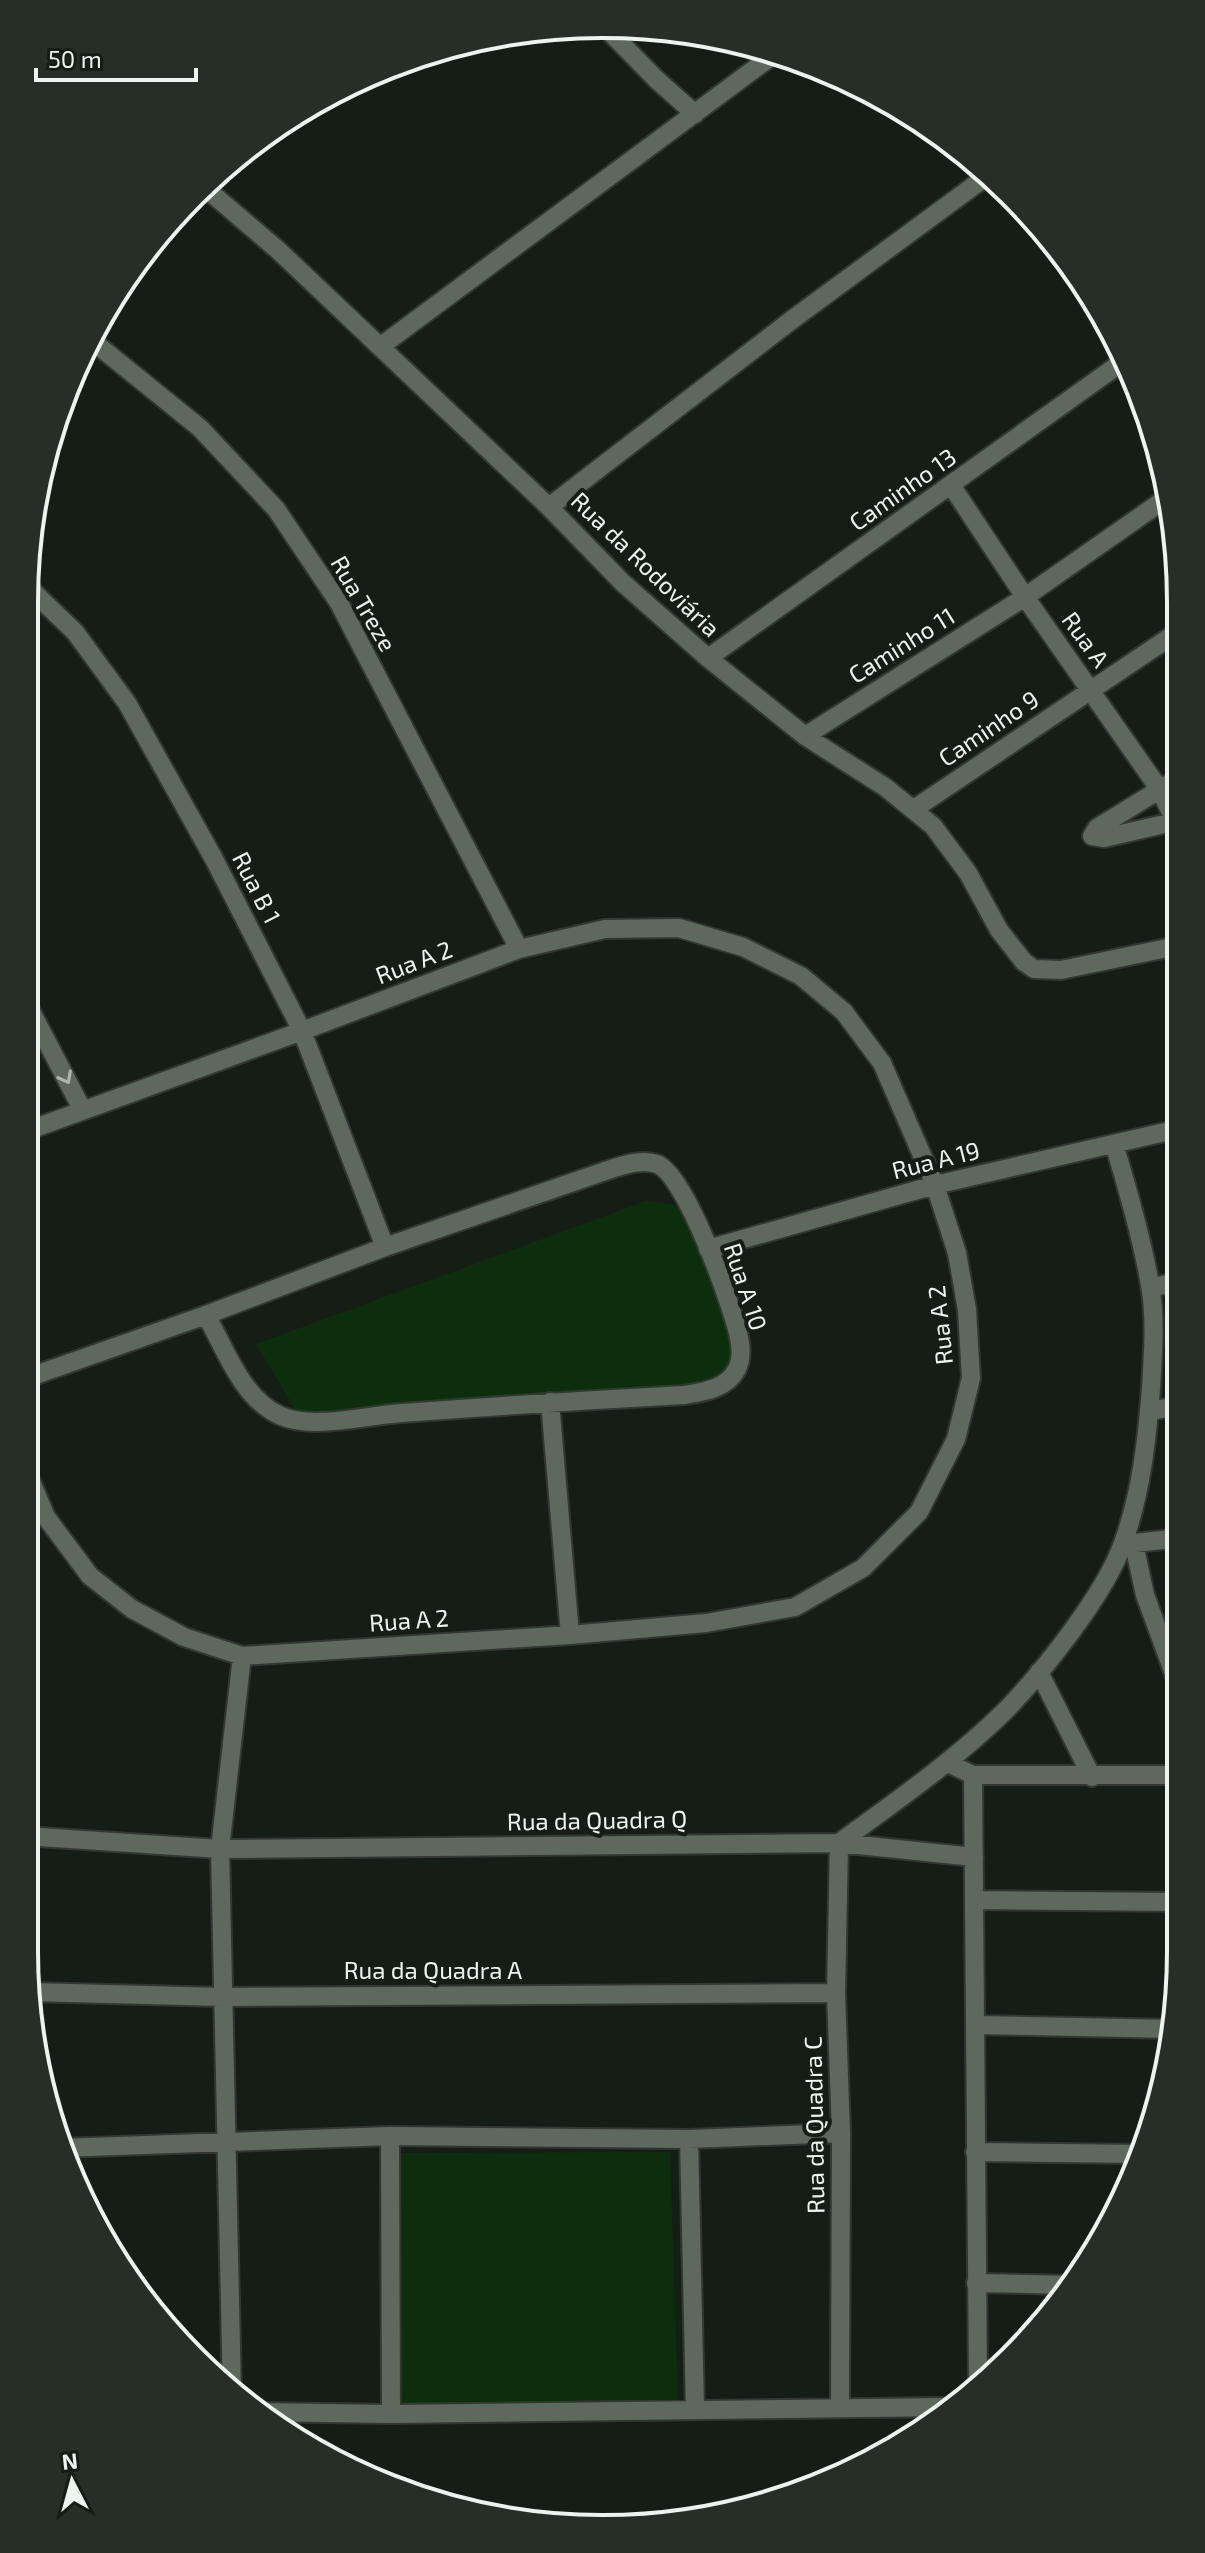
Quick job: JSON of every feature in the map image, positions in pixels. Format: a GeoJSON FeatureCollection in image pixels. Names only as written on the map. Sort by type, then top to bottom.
{"type":"FeatureCollection","features":[{"type":"Feature","properties":{"kind":"street"},"geometry":{"type":"LineString","coordinates":[[616,38],[695,114]]}},
{"type":"Feature","properties":{"kind":"street"},"geometry":{"type":"LineString","coordinates":[[381,346],[764,62]]}},
{"type":"Feature","properties":{"kind":"street"},"geometry":{"type":"LineString","coordinates":[[549,507],[793,319],[979,182]]}},
{"type":"Feature","properties":{"kind":"street","name":"Rua da Rodoviária"},"geometry":{"type":"LineString","coordinates":[[213,194],[381,346],[549,507],[623,583],[708,658],[805,736],[914,809],[933,826],[950,848],[1011,948],[1034,969],[1047,972],[1167,948]]}},
{"type":"Feature","properties":{"kind":"street","name":"Rua Treze"},"geometry":{"type":"LineString","coordinates":[[99,347],[200,428],[276,509],[339,603],[519,949]]}},
{"type":"Feature","properties":{"kind":"street","name":"Caminho 13"},"geometry":{"type":"LineString","coordinates":[[708,658],[1115,367]]}},
{"type":"Feature","properties":{"kind":"street","name":"Rua A"},"geometry":{"type":"LineString","coordinates":[[951,485],[1167,803]]}},
{"type":"Feature","properties":{"kind":"street","name":"Caminho 11"},"geometry":{"type":"LineString","coordinates":[[805,736],[1025,597],[1158,504]]}},
{"type":"Feature","properties":{"kind":"street","name":"Rua B 1"},"geometry":{"type":"LineString","coordinates":[[38,597],[75,632],[127,703],[214,859],[302,1031],[385,1247]]}},
{"type":"Feature","properties":{"kind":"street","name":"Caminho 9"},"geometry":{"type":"LineString","coordinates":[[914,809],[1167,639]]}},
{"type":"Feature","properties":{"kind":"street"},"geometry":{"type":"LineString","coordinates":[[1167,785],[1097,828],[1092,836],[1104,838],[1167,824]]}},
{"type":"Feature","properties":{"kind":"street","name":"Rua A 2"},"geometry":{"type":"LineString","coordinates":[[38,1126],[519,949],[605,929],[679,928],[743,947],[801,976],[844,1012],[882,1063],[935,1185],[957,1253],[967,1310],[971,1378],[956,1439],[919,1512],[863,1568],[795,1607],[706,1623],[242,1656],[184,1637],[132,1609],[90,1576],[46,1517],[38,1498]]}},
{"type":"Feature","properties":{"kind":"street"},"geometry":{"type":"LineString","coordinates":[[38,1025],[82,1109]]}},
{"type":"Feature","properties":{"kind":"street","name":"Rua A 19"},"geometry":{"type":"LineString","coordinates":[[708,1249],[935,1185],[1167,1132]]}},
{"type":"Feature","properties":{"kind":"street"},"geometry":{"type":"LineString","coordinates":[[839,1843],[948,1763],[1005,1710],[1039,1672],[1085,1611],[1129,1544],[1149,1411],[1154,1343],[1151,1288],[1114,1144]]}},
{"type":"Feature","properties":{"kind":"street","name":"Rua A 10"},"geometry":{"type":"LineString","coordinates":[[38,1374],[385,1247],[638,1162],[657,1164],[674,1177],[708,1249],[738,1335],[741,1356],[728,1382],[708,1391],[684,1395],[368,1415],[313,1423],[283,1417],[261,1404],[243,1382],[206,1315]]}},
{"type":"Feature","properties":{"kind":"street"},"geometry":{"type":"LineString","coordinates":[[1151,1288],[1167,1284]]}},
{"type":"Feature","properties":{"kind":"street"},"geometry":{"type":"LineString","coordinates":[[550,1402],[570,1635]]}},
{"type":"Feature","properties":{"kind":"street"},"geometry":{"type":"LineString","coordinates":[[1149,1411],[1167,1408]]}},
{"type":"Feature","properties":{"kind":"street"},"geometry":{"type":"LineString","coordinates":[[1129,1544],[1167,1540]]}},
{"type":"Feature","properties":{"kind":"street"},"geometry":{"type":"LineString","coordinates":[[1129,1544],[1167,1652]]}},
{"type":"Feature","properties":{"kind":"street"},"geometry":{"type":"LineString","coordinates":[[232,2376],[220,1849],[242,1656]]}},
{"type":"Feature","properties":{"kind":"street"},"geometry":{"type":"LineString","coordinates":[[1039,1672],[1092,1777]]}},
{"type":"Feature","properties":{"kind":"street"},"geometry":{"type":"LineString","coordinates":[[948,1763],[973,1775],[1167,1775]]}},
{"type":"Feature","properties":{"kind":"street"},"geometry":{"type":"LineString","coordinates":[[973,1775],[978,2372]]}},
{"type":"Feature","properties":{"kind":"street","name":"Rua da Quadra Q"},"geometry":{"type":"LineString","coordinates":[[38,1837],[220,1849],[839,1843],[974,1857]]}},
{"type":"Feature","properties":{"kind":"street","name":"Rua da Quadra C"},"geometry":{"type":"LineString","coordinates":[[839,1843],[836,1993],[841,2133],[840,2407]]}},
{"type":"Feature","properties":{"kind":"street"},"geometry":{"type":"LineString","coordinates":[[974,1900],[1167,1902]]}},
{"type":"Feature","properties":{"kind":"street","name":"Rua da Quadra A"},"geometry":{"type":"LineString","coordinates":[[40,1992],[223,1997],[836,1993]]}},
{"type":"Feature","properties":{"kind":"street"},"geometry":{"type":"LineString","coordinates":[[975,2025],[1161,2029]]}},
{"type":"Feature","properties":{"kind":"street"},"geometry":{"type":"LineString","coordinates":[[74,2148],[390,2136],[689,2139],[841,2133]]}},
{"type":"Feature","properties":{"kind":"street"},"geometry":{"type":"LineString","coordinates":[[390,2136],[391,2414]]}},
{"type":"Feature","properties":{"kind":"street"},"geometry":{"type":"LineString","coordinates":[[689,2139],[695,2410]]}},
{"type":"Feature","properties":{"kind":"street"},"geometry":{"type":"LineString","coordinates":[[975,2152],[1129,2154]]}},
{"type":"Feature","properties":{"kind":"street"},"geometry":{"type":"LineString","coordinates":[[976,2283],[1057,2285]]}},
{"type":"Feature","properties":{"kind":"street"},"geometry":{"type":"LineString","coordinates":[[279,2412],[391,2414],[934,2407]]}},
{"type":"Feature","properties":{"kind":"green space"},"geometry":{"type":"Polygon","coordinates":[[[646,1201],[672,1204],[684,1212],[736,1354],[715,1389],[299,1416],[256,1344],[646,1201]]]}},
{"type":"Feature","properties":{"kind":"green space"},"geometry":{"type":"Polygon","coordinates":[[[670,2152],[678,2402],[402,2406],[399,2153],[670,2152]]]}}]}
